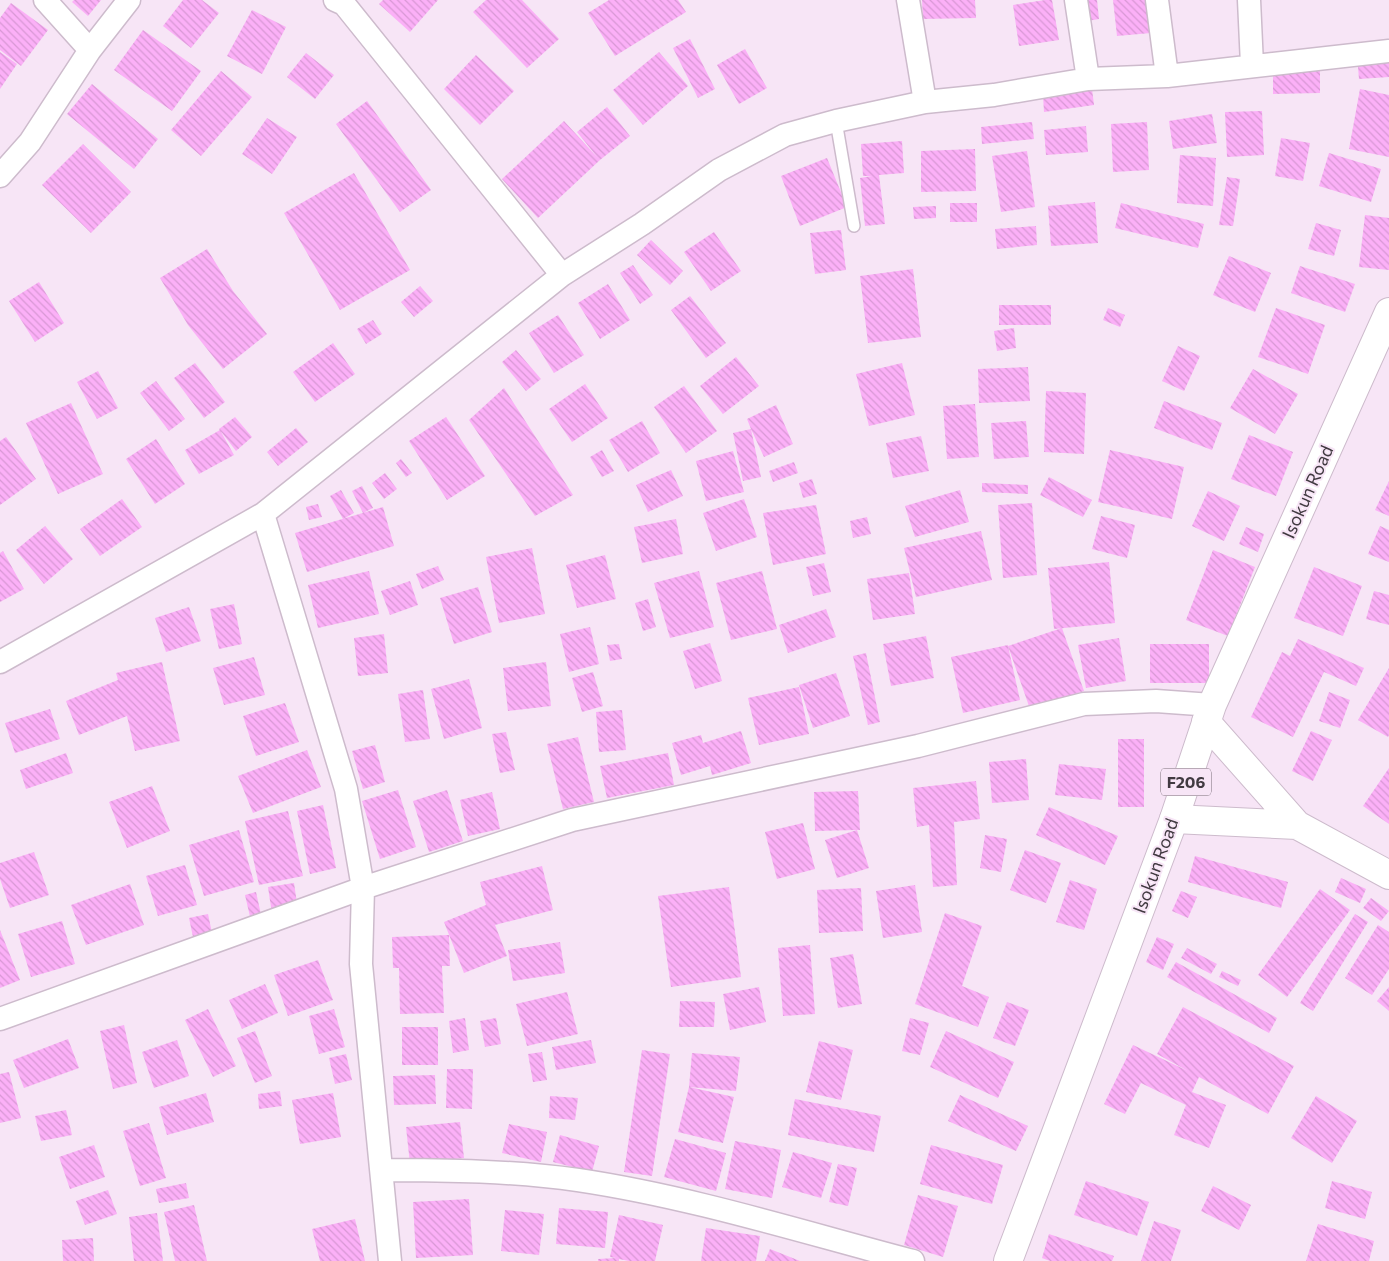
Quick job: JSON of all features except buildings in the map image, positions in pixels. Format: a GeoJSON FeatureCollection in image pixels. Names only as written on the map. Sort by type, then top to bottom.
{"type":"FeatureCollection","features":[{"type":"Feature","properties":{"kind":"main road","name":"Isokun Road"},"geometry":{"type":"LineString","coordinates":[[1008,1261],[1174,819],[1209,714],[1386,329]]}},
{"type":"Feature","properties":{"kind":"main road"},"geometry":{"type":"LineString","coordinates":[[1209,714],[1297,825],[1389,875]]}},
{"type":"Feature","properties":{"kind":"main road"},"geometry":{"type":"LineString","coordinates":[[1174,819],[1297,825]]}},
{"type":"Feature","properties":{"kind":"street"},"geometry":{"type":"LineString","coordinates":[[45,0],[90,50]]}},
{"type":"Feature","properties":{"kind":"street"},"geometry":{"type":"LineString","coordinates":[[0,176],[30,142],[90,50],[129,0]]}},
{"type":"Feature","properties":{"kind":"street"},"geometry":{"type":"LineString","coordinates":[[908,0],[925,102]]}},
{"type":"Feature","properties":{"kind":"street"},"geometry":{"type":"LineString","coordinates":[[1076,0],[1088,79]]}},
{"type":"Feature","properties":{"kind":"street"},"geometry":{"type":"LineString","coordinates":[[1157,0],[1167,76]]}},
{"type":"Feature","properties":{"kind":"street"},"geometry":{"type":"LineString","coordinates":[[1249,0],[1252,65]]}},
{"type":"Feature","properties":{"kind":"street"},"geometry":{"type":"LineString","coordinates":[[342,1],[562,275]]}},
{"type":"Feature","properties":{"kind":"street"},"geometry":{"type":"LineString","coordinates":[[0,662],[263,514],[562,275],[642,224],[719,170],[785,135],[836,121],[925,102],[994,95],[1088,79],[1167,76],[1389,51]]}},
{"type":"Feature","properties":{"kind":"street"},"geometry":{"type":"LineString","coordinates":[[263,514],[346,789],[363,888],[361,964],[390,1261]]}},
{"type":"Feature","properties":{"kind":"street"},"geometry":{"type":"LineString","coordinates":[[0,1019],[363,888],[572,820],[918,746],[1084,704],[1156,701],[1209,714]]}},
{"type":"Feature","properties":{"kind":"street"},"geometry":{"type":"LineString","coordinates":[[382,1170],[478,1170],[578,1180],[672,1197],[913,1261]]}},
{"type":"Feature","properties":{"kind":"lane"},"geometry":{"type":"LineString","coordinates":[[836,121],[854,226]]}}]}
